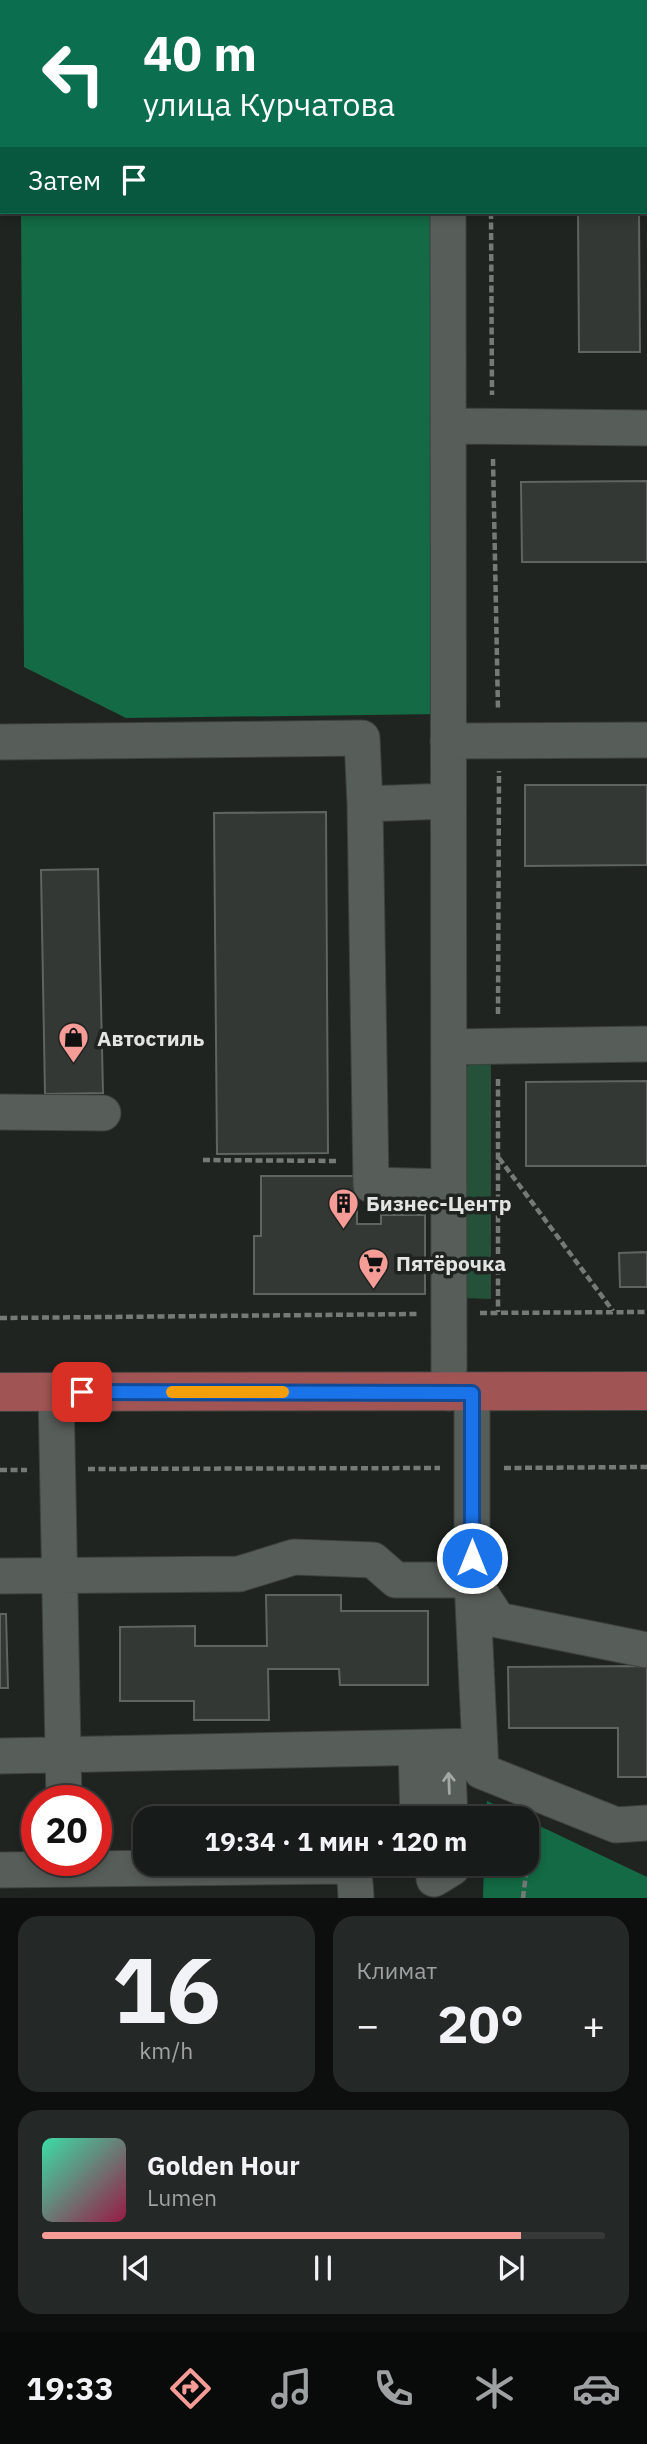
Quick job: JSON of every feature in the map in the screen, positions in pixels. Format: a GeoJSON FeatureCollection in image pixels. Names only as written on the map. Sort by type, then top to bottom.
{"type":"FeatureCollection","features":[{"type":"Feature","properties":{"kind":"main road"},"geometry":{"type":"LineString","coordinates":[[0,1392],[647,1391]]}},
{"type":"Feature","properties":{"kind":"street"},"geometry":{"type":"LineString","coordinates":[[448,214],[449,1314],[472,1468],[472,1580],[448,1747],[450,1806]]}},
{"type":"Feature","properties":{"kind":"street"},"geometry":{"type":"LineString","coordinates":[[448,426],[647,428]]}},
{"type":"Feature","properties":{"kind":"street"},"geometry":{"type":"LineString","coordinates":[[0,741],[362,737],[371,1185],[449,1187]]}},
{"type":"Feature","properties":{"kind":"street"},"geometry":{"type":"LineString","coordinates":[[448,741],[647,740]]}},
{"type":"Feature","properties":{"kind":"street"},"geometry":{"type":"LineString","coordinates":[[365,804],[449,801]]}},
{"type":"Feature","properties":{"kind":"street"},"geometry":{"type":"LineString","coordinates":[[449,1047],[647,1044]]}},
{"type":"Feature","properties":{"kind":"street"},"geometry":{"type":"LineString","coordinates":[[0,1112],[103,1113]]}},
{"type":"Feature","properties":{"kind":"street"},"geometry":{"type":"LineString","coordinates":[[56,1392],[64,1785]]}},
{"type":"Feature","properties":{"kind":"street"},"geometry":{"type":"LineString","coordinates":[[0,1576],[239,1574],[294,1557],[373,1560],[396,1580],[472,1580]]}},
{"type":"Feature","properties":{"kind":"street"},"geometry":{"type":"LineString","coordinates":[[472,1580],[498,1620],[647,1650]]}},
{"type":"Feature","properties":{"kind":"street"},"geometry":{"type":"LineString","coordinates":[[423,1806],[448,1747]]}},
{"type":"Feature","properties":{"kind":"street"},"geometry":{"type":"LineString","coordinates":[[0,1756],[448,1747],[481,1771],[615,1825],[647,1823]]}},
{"type":"Feature","properties":{"kind":"street"},"geometry":{"type":"LineString","coordinates":[[112,1864],[343,1866],[351,1870],[355,1880],[356,1898]]}},
{"type":"Feature","properties":{"kind":"street"},"geometry":{"type":"LineString","coordinates":[[0,1870],[21,1868]]}},
{"type":"Feature","properties":{"kind":"path"},"geometry":{"type":"LineString","coordinates":[[498,1157],[614,1311]]}},
{"type":"Feature","properties":{"kind":"path"},"geometry":{"type":"LineString","coordinates":[[202,1160],[370,1161]]}},
{"type":"Feature","properties":{"kind":"path"},"geometry":{"type":"LineString","coordinates":[[0,1318],[647,1312]]}},
{"type":"Feature","properties":{"kind":"path"},"geometry":{"type":"LineString","coordinates":[[0,1470],[647,1467]]}},
{"type":"Feature","properties":{"kind":"path"},"geometry":{"type":"LineString","coordinates":[[523,1898],[530,1832],[540,1795]]}},
{"type":"Feature","properties":{"kind":"green space"},"geometry":{"type":"Polygon","coordinates":[[[21,214],[432,214],[444,714],[126,718],[24,667],[21,214]]]}},
{"type":"Feature","properties":{"kind":"green space"},"geometry":{"type":"Polygon","coordinates":[[[491,1051],[491,1299],[462,1298],[464,1071],[476,1055],[491,1051]]]}},
{"type":"Feature","properties":{"kind":"green space"},"geometry":{"type":"Polygon","coordinates":[[[539,1826],[647,1877],[647,1898],[483,1898],[484,1876],[539,1876],[539,1826]]]}},
{"type":"Feature","properties":{"kind":"building"},"geometry":{"type":"Polygon","coordinates":[[[578,214],[639,214],[640,352],[579,352],[578,214]]]}},
{"type":"Feature","properties":{"kind":"building"},"geometry":{"type":"Polygon","coordinates":[[[647,481],[647,562],[522,562],[521,482],[647,481]]]}},
{"type":"Feature","properties":{"kind":"building"},"geometry":{"type":"Polygon","coordinates":[[[525,785],[647,785],[647,865],[525,866],[525,785]]]}},
{"type":"Feature","properties":{"kind":"building"},"geometry":{"type":"Polygon","coordinates":[[[326,812],[328,1153],[217,1154],[214,813],[326,812]]]}},
{"type":"Feature","properties":{"kind":"building"},"geometry":{"type":"Polygon","coordinates":[[[98,869],[103,1093],[45,1094],[41,870],[98,869]]]}},
{"type":"Feature","properties":{"kind":"building"},"geometry":{"type":"Polygon","coordinates":[[[647,1081],[647,1166],[526,1166],[526,1082],[647,1081]]]}},
{"type":"Feature","properties":{"kind":"building","name":"Бизнес-Центр"},"geometry":{"type":"Polygon","coordinates":[[[261,1176],[357,1176],[357,1224],[381,1224],[381,1215],[425,1215],[425,1294],[254,1294],[254,1236],[261,1236],[261,1176]]]}},
{"type":"Feature","properties":{"kind":"building"},"geometry":{"type":"Polygon","coordinates":[[[647,1252],[647,1287],[620,1287],[619,1253],[647,1252]]]}},
{"type":"Feature","properties":{"kind":"building"},"geometry":{"type":"Polygon","coordinates":[[[266,1595],[341,1595],[341,1611],[428,1611],[428,1685],[340,1685],[339,1669],[268,1669],[269,1720],[194,1720],[194,1701],[120,1701],[120,1627],[195,1626],[195,1646],[267,1646],[266,1595]]]}},
{"type":"Feature","properties":{"kind":"building"},"geometry":{"type":"Polygon","coordinates":[[[0,1614],[6,1614],[8,1688],[0,1688],[0,1614]]]}},
{"type":"Feature","properties":{"kind":"building"},"geometry":{"type":"Polygon","coordinates":[[[647,1666],[647,1777],[618,1777],[618,1728],[509,1728],[508,1667],[647,1666]]]}},
{"type":"Feature","properties":{"kind":"slow traffic"},"geometry":{"type":"LineString","coordinates":[[172,1392],[283,1392]]}},
{"type":"Feature","properties":{"kind":"place","name":"Автостиль"},"geometry":{"type":"Point","coordinates":[74,1065]}},
{"type":"Feature","properties":{"kind":"place","name":"Бизнес-Центр"},"geometry":{"type":"Point","coordinates":[343,1230]}},
{"type":"Feature","properties":{"kind":"place","name":"Пятёрочка"},"geometry":{"type":"Point","coordinates":[373,1290]}},
{"type":"Feature","properties":{"kind":"route"},"geometry":{"type":"LineString","coordinates":[[82,1392],[472,1393],[472,1558]]}}]}
